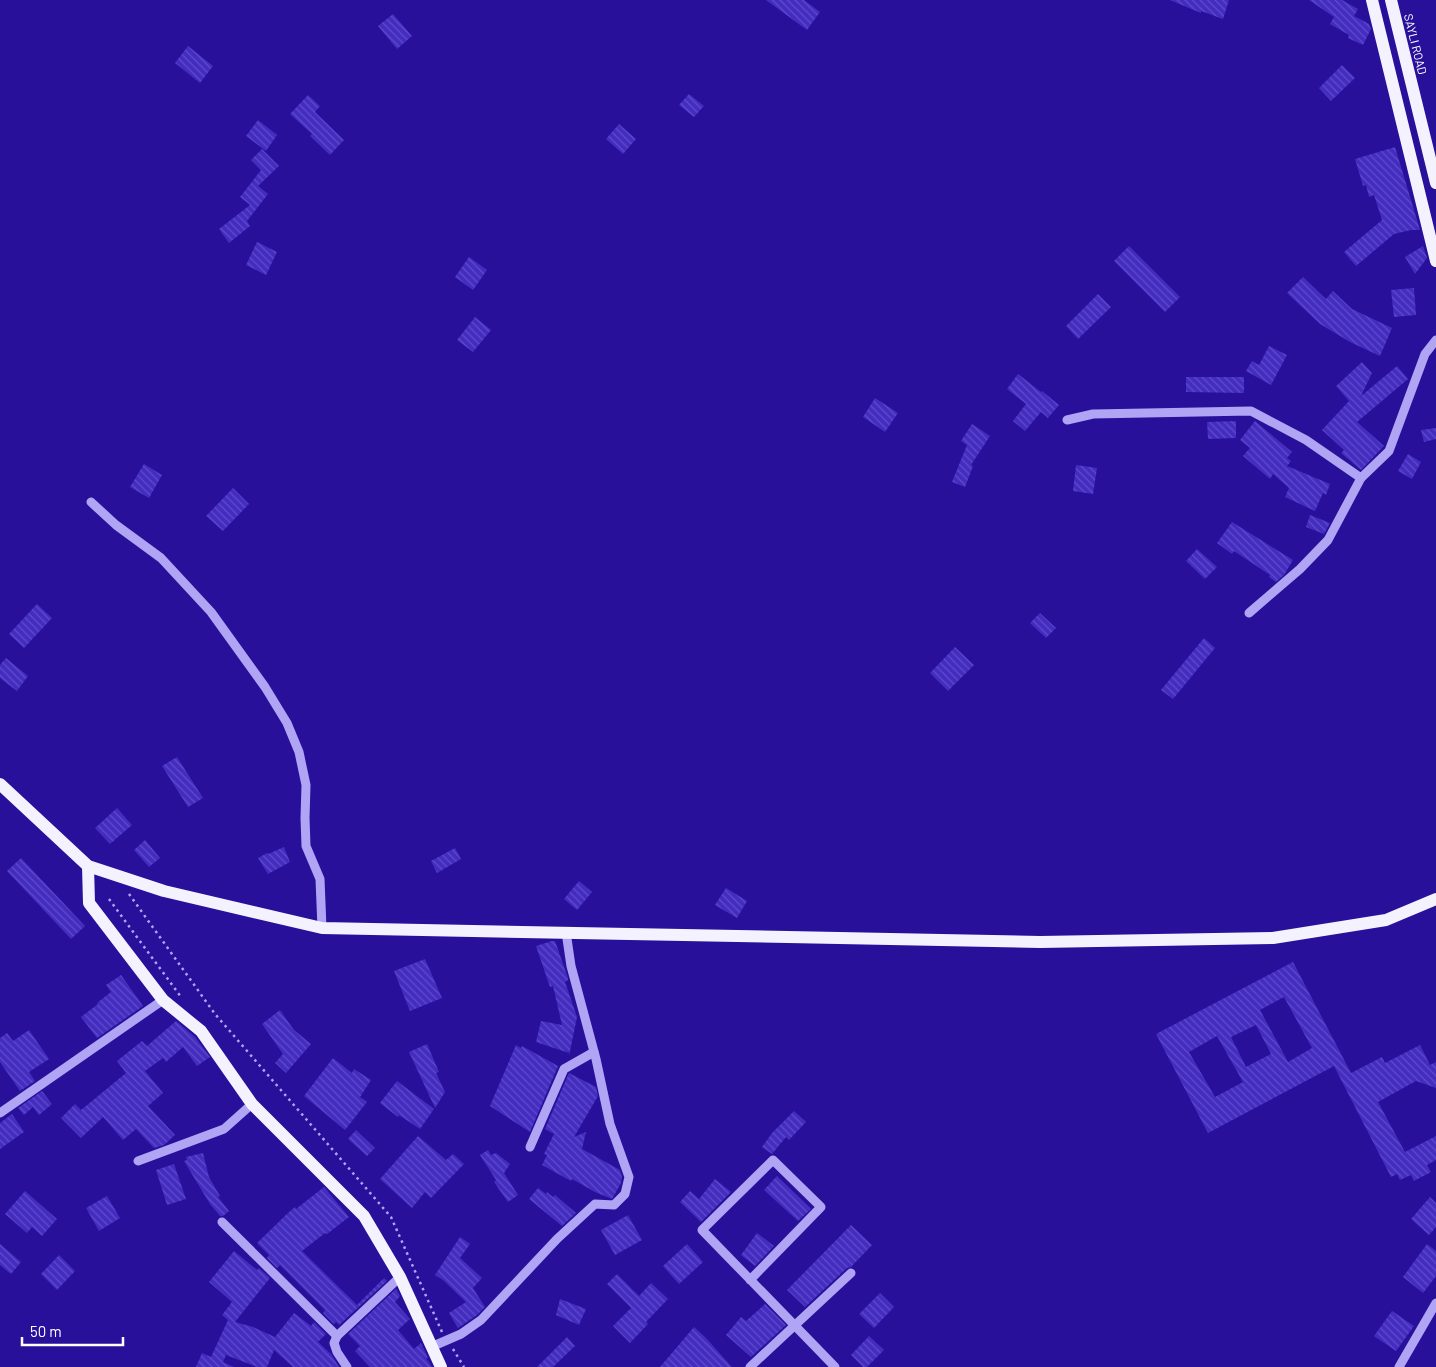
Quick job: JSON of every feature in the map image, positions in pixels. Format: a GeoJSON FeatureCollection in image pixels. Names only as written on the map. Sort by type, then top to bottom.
{"type":"FeatureCollection","features":[{"type":"Feature","properties":{"kind":"main road"},"geometry":{"type":"LineString","coordinates":[[1372,0],[1436,261]]}},
{"type":"Feature","properties":{"kind":"main road","name":"SAYLI ROAD"},"geometry":{"type":"LineString","coordinates":[[1391,0],[1436,182]]}},
{"type":"Feature","properties":{"kind":"main road"},"geometry":{"type":"LineString","coordinates":[[0,784],[88,866],[164,891],[322,928],[1040,942],[1273,938],[1386,920],[1436,899]]}},
{"type":"Feature","properties":{"kind":"main road"},"geometry":{"type":"LineString","coordinates":[[88,866],[89,903],[163,1000],[201,1031],[252,1104],[364,1216],[400,1277],[441,1367]]}},
{"type":"Feature","properties":{"kind":"street"},"geometry":{"type":"LineString","coordinates":[[1249,613],[1300,570],[1328,540],[1360,478],[1388,451],[1425,354],[1436,340]]}},
{"type":"Feature","properties":{"kind":"street"},"geometry":{"type":"LineString","coordinates":[[1067,420],[1093,414],[1251,411],[1306,440],[1360,478]]}},
{"type":"Feature","properties":{"kind":"street"},"geometry":{"type":"LineString","coordinates":[[92,502],[116,525],[161,558],[211,612],[265,687],[287,722],[298,752],[306,785],[304,818],[306,846],[320,879],[322,928]]}},
{"type":"Feature","properties":{"kind":"street"},"geometry":{"type":"LineString","coordinates":[[431,1346],[461,1334],[482,1320],[557,1239],[595,1204],[614,1205],[625,1194],[630,1178],[610,1124],[594,1052],[582,1012],[566,932]]}},
{"type":"Feature","properties":{"kind":"street"},"geometry":{"type":"LineString","coordinates":[[0,1113],[163,1000]]}},
{"type":"Feature","properties":{"kind":"street"},"geometry":{"type":"LineString","coordinates":[[530,1147],[564,1069],[594,1052]]}},
{"type":"Feature","properties":{"kind":"street"},"geometry":{"type":"LineString","coordinates":[[138,1161],[224,1129],[252,1104]]}},
{"type":"Feature","properties":{"kind":"street"},"geometry":{"type":"LineString","coordinates":[[750,1280],[821,1207],[773,1160],[702,1230],[750,1280],[835,1367]]}},
{"type":"Feature","properties":{"kind":"street"},"geometry":{"type":"LineString","coordinates":[[222,1222],[337,1336]]}},
{"type":"Feature","properties":{"kind":"street"},"geometry":{"type":"LineString","coordinates":[[750,1367],[851,1273]]}},
{"type":"Feature","properties":{"kind":"street"},"geometry":{"type":"LineString","coordinates":[[347,1367],[336,1352],[334,1343],[337,1336],[400,1277]]}},
{"type":"Feature","properties":{"kind":"street"},"geometry":{"type":"LineString","coordinates":[[1399,1367],[1436,1303]]}},
{"type":"Feature","properties":{"kind":"path"},"geometry":{"type":"LineString","coordinates":[[128,892],[215,1014],[391,1217],[444,1335]]}},
{"type":"Feature","properties":{"kind":"path"},"geometry":{"type":"LineString","coordinates":[[449,1343],[464,1367]]}},
{"type":"Feature","properties":{"kind":"building"},"geometry":{"type":"Polygon","coordinates":[[[766,0],[804,0],[820,12],[807,30],[766,0]]]}},
{"type":"Feature","properties":{"kind":"building"},"geometry":{"type":"Polygon","coordinates":[[[1170,0],[1229,0],[1223,19],[1201,11],[1201,13],[1170,0]]]}},
{"type":"Feature","properties":{"kind":"building"},"geometry":{"type":"Polygon","coordinates":[[[1309,0],[1342,0],[1358,9],[1354,16],[1369,24],[1371,29],[1363,45],[1348,38],[1349,35],[1330,24],[1334,17],[1309,0]]]}},
{"type":"Feature","properties":{"kind":"building"},"geometry":{"type":"Polygon","coordinates":[[[393,14],[412,36],[397,49],[378,26],[393,14]]]}},
{"type":"Feature","properties":{"kind":"building"},"geometry":{"type":"Polygon","coordinates":[[[188,46],[213,66],[200,83],[175,63],[188,46]]]}},
{"type":"Feature","properties":{"kind":"building"},"geometry":{"type":"Polygon","coordinates":[[[1342,65],[1355,78],[1331,101],[1319,88],[1342,65]]]}},
{"type":"Feature","properties":{"kind":"building"},"geometry":{"type":"Polygon","coordinates":[[[689,94],[704,106],[694,117],[679,105],[689,94]]]}},
{"type":"Feature","properties":{"kind":"building"},"geometry":{"type":"Polygon","coordinates":[[[308,95],[320,106],[315,112],[344,140],[330,155],[310,136],[312,134],[290,114],[308,95]]]}},
{"type":"Feature","properties":{"kind":"building"},"geometry":{"type":"Polygon","coordinates":[[[258,120],[277,135],[266,151],[246,136],[258,120]]]}},
{"type":"Feature","properties":{"kind":"building"},"geometry":{"type":"Polygon","coordinates":[[[619,124],[636,139],[623,154],[606,139],[619,124]]]}},
{"type":"Feature","properties":{"kind":"building"},"geometry":{"type":"Polygon","coordinates":[[[1395,147],[1420,230],[1394,234],[1356,266],[1344,252],[1382,220],[1374,195],[1369,197],[1366,185],[1363,186],[1355,159],[1395,147]]]}},
{"type":"Feature","properties":{"kind":"building"},"geometry":{"type":"Polygon","coordinates":[[[262,149],[279,166],[258,186],[268,194],[247,221],[250,226],[229,243],[219,229],[250,205],[240,197],[261,170],[251,160],[262,149]]]}},
{"type":"Feature","properties":{"kind":"building"},"geometry":{"type":"Polygon","coordinates":[[[257,242],[277,252],[266,275],[246,265],[257,242]]]}},
{"type":"Feature","properties":{"kind":"building"},"geometry":{"type":"Polygon","coordinates":[[[1129,246],[1180,297],[1165,312],[1114,261],[1129,246]]]}},
{"type":"Feature","properties":{"kind":"building"},"geometry":{"type":"Polygon","coordinates":[[[1423,246],[1427,258],[1415,274],[1405,257],[1423,246]]]}},
{"type":"Feature","properties":{"kind":"building"},"geometry":{"type":"Polygon","coordinates":[[[469,257],[487,270],[473,290],[455,277],[469,257]]]}},
{"type":"Feature","properties":{"kind":"building"},"geometry":{"type":"Polygon","coordinates":[[[1303,277],[1326,299],[1333,291],[1352,309],[1392,328],[1380,356],[1350,342],[1320,324],[1287,293],[1303,277]]]}},
{"type":"Feature","properties":{"kind":"building"},"geometry":{"type":"Polygon","coordinates":[[[1414,288],[1416,315],[1394,317],[1391,290],[1414,288]]]}},
{"type":"Feature","properties":{"kind":"building"},"geometry":{"type":"Polygon","coordinates":[[[1098,294],[1111,307],[1078,339],[1066,326],[1098,294]]]}},
{"type":"Feature","properties":{"kind":"building"},"geometry":{"type":"Polygon","coordinates":[[[475,317],[491,330],[473,352],[457,340],[475,317]]]}},
{"type":"Feature","properties":{"kind":"building"},"geometry":{"type":"Polygon","coordinates":[[[1269,346],[1287,355],[1271,385],[1246,371],[1252,361],[1259,365],[1269,346]]]}},
{"type":"Feature","properties":{"kind":"building"},"geometry":{"type":"Polygon","coordinates":[[[1362,362],[1372,373],[1361,396],[1397,366],[1408,379],[1357,422],[1384,446],[1361,470],[1341,453],[1344,450],[1322,430],[1349,401],[1336,386],[1362,362]]]}},
{"type":"Feature","properties":{"kind":"building"},"geometry":{"type":"Polygon","coordinates":[[[1018,374],[1059,405],[1048,418],[1041,412],[1025,431],[1013,421],[1026,404],[1007,389],[1018,374]]]}},
{"type":"Feature","properties":{"kind":"building"},"geometry":{"type":"Polygon","coordinates":[[[1186,377],[1244,377],[1244,393],[1186,392],[1186,377]]]}},
{"type":"Feature","properties":{"kind":"building"},"geometry":{"type":"Polygon","coordinates":[[[875,398],[898,413],[885,432],[863,417],[875,398]]]}},
{"type":"Feature","properties":{"kind":"building"},"geometry":{"type":"Polygon","coordinates":[[[1236,421],[1236,438],[1208,439],[1207,422],[1236,421]]]}},
{"type":"Feature","properties":{"kind":"building"},"geometry":{"type":"Polygon","coordinates":[[[1255,421],[1292,452],[1287,458],[1291,461],[1287,466],[1330,484],[1326,495],[1323,493],[1315,511],[1285,497],[1289,488],[1273,474],[1270,479],[1243,456],[1250,448],[1240,440],[1255,421]]]}},
{"type":"Feature","properties":{"kind":"building"},"geometry":{"type":"Polygon","coordinates":[[[972,424],[990,436],[971,465],[973,466],[965,487],[952,482],[967,445],[961,441],[972,424]]]}},
{"type":"Feature","properties":{"kind":"building"},"geometry":{"type":"Polygon","coordinates":[[[1436,428],[1436,439],[1424,442],[1421,430],[1436,428]]]}},
{"type":"Feature","properties":{"kind":"building"},"geometry":{"type":"Polygon","coordinates":[[[1408,454],[1421,462],[1412,479],[1398,471],[1408,454]]]}},
{"type":"Feature","properties":{"kind":"building"},"geometry":{"type":"Polygon","coordinates":[[[144,464],[162,475],[149,498],[130,487],[144,464]]]}},
{"type":"Feature","properties":{"kind":"building"},"geometry":{"type":"Polygon","coordinates":[[[1076,465],[1097,468],[1093,494],[1073,491],[1076,465]]]}},
{"type":"Feature","properties":{"kind":"building"},"geometry":{"type":"Polygon","coordinates":[[[233,488],[249,504],[223,531],[206,516],[233,488]]]}},
{"type":"Feature","properties":{"kind":"building"},"geometry":{"type":"Polygon","coordinates":[[[1310,515],[1330,523],[1324,534],[1306,527],[1310,515]]]}},
{"type":"Feature","properties":{"kind":"building"},"geometry":{"type":"Polygon","coordinates":[[[1232,522],[1293,560],[1284,575],[1276,582],[1269,577],[1270,575],[1234,551],[1232,554],[1217,543],[1232,522]]]}},
{"type":"Feature","properties":{"kind":"building"},"geometry":{"type":"Polygon","coordinates":[[[1197,549],[1217,567],[1205,579],[1186,561],[1197,549]]]}},
{"type":"Feature","properties":{"kind":"building"},"geometry":{"type":"Polygon","coordinates":[[[37,604],[52,618],[24,648],[9,634],[37,604]]]}},
{"type":"Feature","properties":{"kind":"building"},"geometry":{"type":"Polygon","coordinates":[[[1040,613],[1056,628],[1046,638],[1030,623],[1040,613]]]}},
{"type":"Feature","properties":{"kind":"building"},"geometry":{"type":"Polygon","coordinates":[[[1204,638],[1215,648],[1173,699],[1161,690],[1204,638]]]}},
{"type":"Feature","properties":{"kind":"building"},"geometry":{"type":"Polygon","coordinates":[[[955,647],[974,665],[948,691],[930,673],[955,647]]]}},
{"type":"Feature","properties":{"kind":"building"},"geometry":{"type":"Polygon","coordinates":[[[6,658],[28,676],[17,691],[0,678],[0,665],[6,658]]]}},
{"type":"Feature","properties":{"kind":"building"},"geometry":{"type":"Polygon","coordinates":[[[177,757],[203,798],[188,807],[162,766],[177,757]]]}},
{"type":"Feature","properties":{"kind":"building"},"geometry":{"type":"Polygon","coordinates":[[[117,808],[132,825],[110,844],[95,828],[117,808]]]}},
{"type":"Feature","properties":{"kind":"building"},"geometry":{"type":"Polygon","coordinates":[[[145,840],[160,858],[149,867],[134,850],[145,840]]]}},
{"type":"Feature","properties":{"kind":"building"},"geometry":{"type":"Polygon","coordinates":[[[284,847],[290,862],[268,874],[258,858],[284,847]]]}},
{"type":"Feature","properties":{"kind":"building"},"geometry":{"type":"Polygon","coordinates":[[[455,848],[461,859],[437,873],[431,861],[455,848]]]}},
{"type":"Feature","properties":{"kind":"building"},"geometry":{"type":"Polygon","coordinates":[[[21,858],[85,926],[71,939],[7,871],[21,858]]]}},
{"type":"Feature","properties":{"kind":"building"},"geometry":{"type":"Polygon","coordinates":[[[579,881],[592,892],[577,910],[564,899],[579,881]]]}},
{"type":"Feature","properties":{"kind":"building"},"geometry":{"type":"Polygon","coordinates":[[[726,888],[747,901],[737,918],[715,905],[726,888]]]}},
{"type":"Feature","properties":{"kind":"building"},"geometry":{"type":"Polygon","coordinates":[[[555,941],[568,978],[565,982],[577,1017],[569,1056],[569,1053],[536,1042],[541,1021],[562,1025],[553,986],[550,987],[536,946],[555,941]]]}},
{"type":"Feature","properties":{"kind":"building"},"geometry":{"type":"Polygon","coordinates":[[[425,959],[442,998],[410,1011],[394,971],[425,959]]]}},
{"type":"Feature","properties":{"kind":"building"},"geometry":{"type":"Polygon","coordinates":[[[1293,962],[1351,1073],[1382,1057],[1385,1063],[1420,1045],[1430,1065],[1436,1062],[1436,1088],[1416,1081],[1378,1102],[1405,1152],[1436,1136],[1436,1160],[1427,1165],[1431,1172],[1414,1181],[1411,1175],[1400,1180],[1397,1174],[1391,1177],[1334,1066],[1208,1133],[1156,1034],[1293,962]],[[1284,997],[1260,1010],[1288,1062],[1312,1048],[1284,997]],[[1256,1025],[1231,1037],[1246,1067],[1271,1054],[1256,1025]],[[1217,1036],[1189,1052],[1215,1097],[1243,1082],[1217,1036]]]}},
{"type":"Feature","properties":{"kind":"building"},"geometry":{"type":"Polygon","coordinates":[[[121,975],[143,1006],[97,1038],[81,1017],[111,992],[106,985],[121,975]]]}},
{"type":"Feature","properties":{"kind":"building"},"geometry":{"type":"Polygon","coordinates":[[[280,1010],[294,1030],[311,1044],[286,1073],[275,1063],[283,1054],[262,1024],[280,1010]]]}},
{"type":"Feature","properties":{"kind":"building"},"geometry":{"type":"Polygon","coordinates":[[[176,1021],[195,1037],[210,1057],[197,1066],[183,1047],[166,1062],[163,1058],[145,1071],[163,1093],[148,1106],[175,1135],[164,1145],[154,1148],[136,1129],[123,1140],[103,1117],[81,1138],[61,1118],[75,1104],[81,1110],[126,1073],[117,1061],[142,1041],[147,1046],[176,1021]]]}},
{"type":"Feature","properties":{"kind":"building"},"geometry":{"type":"Polygon","coordinates":[[[29,1030],[49,1059],[29,1072],[35,1081],[20,1091],[0,1062],[0,1038],[7,1033],[13,1041],[29,1030]]]}},
{"type":"Feature","properties":{"kind":"building"},"geometry":{"type":"Polygon","coordinates":[[[427,1044],[439,1072],[436,1073],[445,1092],[435,1108],[409,1052],[427,1044]]]}},
{"type":"Feature","properties":{"kind":"building"},"geometry":{"type":"Polygon","coordinates":[[[516,1045],[521,1048],[522,1046],[558,1066],[530,1132],[490,1106],[516,1045]]]}},
{"type":"Feature","properties":{"kind":"building"},"geometry":{"type":"Polygon","coordinates":[[[333,1058],[352,1073],[354,1069],[371,1080],[360,1097],[367,1102],[345,1130],[304,1096],[333,1058]]]}},
{"type":"Feature","properties":{"kind":"building"},"geometry":{"type":"Polygon","coordinates":[[[569,1073],[596,1087],[598,1096],[574,1137],[586,1132],[582,1149],[620,1170],[621,1183],[612,1199],[572,1179],[571,1181],[542,1165],[547,1155],[544,1154],[554,1134],[545,1129],[569,1073]]]}},
{"type":"Feature","properties":{"kind":"building"},"geometry":{"type":"Polygon","coordinates":[[[397,1081],[434,1109],[420,1129],[399,1115],[398,1117],[380,1103],[397,1081]]]}},
{"type":"Feature","properties":{"kind":"building"},"geometry":{"type":"Polygon","coordinates":[[[42,1091],[52,1104],[39,1115],[33,1107],[24,1115],[18,1108],[42,1091]]]}},
{"type":"Feature","properties":{"kind":"building"},"geometry":{"type":"Polygon","coordinates":[[[794,1111],[806,1122],[789,1140],[786,1137],[772,1154],[762,1147],[772,1133],[794,1111]]]}},
{"type":"Feature","properties":{"kind":"building"},"geometry":{"type":"Polygon","coordinates":[[[12,1114],[24,1132],[0,1149],[0,1123],[12,1114]]]}},
{"type":"Feature","properties":{"kind":"building"},"geometry":{"type":"Polygon","coordinates":[[[356,1130],[375,1148],[367,1156],[348,1139],[356,1130]]]}},
{"type":"Feature","properties":{"kind":"building"},"geometry":{"type":"Polygon","coordinates":[[[418,1136],[446,1160],[453,1154],[464,1164],[431,1198],[425,1192],[412,1208],[380,1179],[418,1136]]]}},
{"type":"Feature","properties":{"kind":"building"},"geometry":{"type":"Polygon","coordinates":[[[488,1150],[491,1155],[496,1153],[510,1164],[504,1173],[518,1195],[508,1202],[494,1182],[496,1180],[480,1155],[488,1150]]]}},
{"type":"Feature","properties":{"kind":"building"},"geometry":{"type":"Polygon","coordinates":[[[203,1153],[209,1177],[220,1196],[218,1197],[229,1211],[223,1216],[220,1216],[210,1204],[184,1161],[187,1160],[186,1157],[203,1153]]]}},
{"type":"Feature","properties":{"kind":"building"},"geometry":{"type":"Polygon","coordinates":[[[174,1164],[186,1199],[167,1205],[156,1170],[174,1164]]]}},
{"type":"Feature","properties":{"kind":"building"},"geometry":{"type":"Polygon","coordinates":[[[777,1176],[811,1209],[798,1221],[764,1190],[777,1176]]]}},
{"type":"Feature","properties":{"kind":"building"},"geometry":{"type":"Polygon","coordinates":[[[715,1179],[731,1192],[701,1222],[680,1202],[690,1191],[699,1199],[715,1179]]]}},
{"type":"Feature","properties":{"kind":"building"},"geometry":{"type":"Polygon","coordinates":[[[324,1187],[349,1217],[302,1251],[357,1305],[384,1278],[387,1281],[339,1325],[336,1322],[334,1324],[323,1313],[325,1310],[280,1265],[277,1268],[267,1258],[269,1255],[257,1243],[295,1207],[296,1209],[324,1187]]]}},
{"type":"Feature","properties":{"kind":"building"},"geometry":{"type":"Polygon","coordinates":[[[538,1188],[553,1197],[555,1195],[576,1213],[562,1226],[529,1199],[538,1188]]]}},
{"type":"Feature","properties":{"kind":"building"},"geometry":{"type":"Polygon","coordinates":[[[25,1191],[57,1219],[42,1236],[32,1227],[27,1233],[5,1214],[25,1191]]]}},
{"type":"Feature","properties":{"kind":"building"},"geometry":{"type":"Polygon","coordinates":[[[107,1196],[120,1218],[99,1231],[86,1208],[107,1196]]]}},
{"type":"Feature","properties":{"kind":"building"},"geometry":{"type":"Polygon","coordinates":[[[1430,1197],[1436,1203],[1436,1227],[1429,1235],[1411,1219],[1430,1197]]]}},
{"type":"Feature","properties":{"kind":"building"},"geometry":{"type":"Polygon","coordinates":[[[628,1215],[642,1240],[615,1255],[601,1230],[628,1215]]]}},
{"type":"Feature","properties":{"kind":"building"},"geometry":{"type":"Polygon","coordinates":[[[851,1225],[872,1245],[851,1267],[847,1268],[805,1307],[787,1290],[851,1225]]]}},
{"type":"Feature","properties":{"kind":"building"},"geometry":{"type":"Polygon","coordinates":[[[757,1233],[774,1246],[755,1266],[741,1255],[757,1233]]]}},
{"type":"Feature","properties":{"kind":"building"},"geometry":{"type":"Polygon","coordinates":[[[460,1237],[470,1244],[460,1258],[482,1278],[473,1288],[485,1307],[458,1328],[449,1313],[466,1302],[435,1275],[460,1237]]]}},
{"type":"Feature","properties":{"kind":"building"},"geometry":{"type":"Polygon","coordinates":[[[0,1244],[21,1262],[11,1274],[0,1265],[0,1244]]]}},
{"type":"Feature","properties":{"kind":"building"},"geometry":{"type":"Polygon","coordinates":[[[687,1244],[703,1262],[679,1284],[663,1266],[687,1244]]]}},
{"type":"Feature","properties":{"kind":"building"},"geometry":{"type":"Polygon","coordinates":[[[1427,1244],[1436,1251],[1436,1276],[1423,1293],[1403,1277],[1427,1244]]]}},
{"type":"Feature","properties":{"kind":"building"},"geometry":{"type":"Polygon","coordinates":[[[234,1251],[270,1278],[235,1322],[253,1327],[275,1337],[294,1313],[311,1326],[314,1322],[326,1334],[318,1342],[331,1354],[339,1367],[293,1367],[274,1350],[267,1367],[257,1367],[226,1355],[223,1362],[234,1367],[196,1367],[202,1353],[211,1357],[228,1320],[222,1315],[232,1302],[209,1282],[234,1251]]]}},
{"type":"Feature","properties":{"kind":"building"},"geometry":{"type":"Polygon","coordinates":[[[59,1255],[75,1271],[57,1290],[41,1274],[59,1255]]]}},
{"type":"Feature","properties":{"kind":"building"},"geometry":{"type":"Polygon","coordinates":[[[617,1274],[639,1296],[651,1283],[668,1299],[646,1322],[648,1324],[630,1343],[613,1326],[631,1308],[607,1284],[617,1274]]]}},
{"type":"Feature","properties":{"kind":"building"},"geometry":{"type":"Polygon","coordinates":[[[396,1289],[400,1296],[395,1302],[410,1319],[398,1330],[414,1349],[421,1343],[428,1358],[426,1358],[432,1367],[370,1367],[355,1351],[360,1346],[348,1334],[396,1289]]]}},
{"type":"Feature","properties":{"kind":"building"},"geometry":{"type":"Polygon","coordinates":[[[880,1293],[894,1307],[874,1328],[859,1314],[880,1293]]]}},
{"type":"Feature","properties":{"kind":"building"},"geometry":{"type":"Polygon","coordinates":[[[560,1299],[586,1309],[579,1325],[556,1315],[560,1299]]]}},
{"type":"Feature","properties":{"kind":"building"},"geometry":{"type":"Polygon","coordinates":[[[765,1304],[786,1325],[751,1357],[726,1335],[741,1317],[746,1321],[765,1304]]]}},
{"type":"Feature","properties":{"kind":"building"},"geometry":{"type":"Polygon","coordinates":[[[1392,1311],[1414,1326],[1396,1351],[1374,1336],[1392,1311]]]}},
{"type":"Feature","properties":{"kind":"building"},"geometry":{"type":"Polygon","coordinates":[[[694,1327],[705,1337],[732,1367],[660,1367],[694,1327]]]}},
{"type":"Feature","properties":{"kind":"building"},"geometry":{"type":"Polygon","coordinates":[[[869,1336],[884,1350],[867,1367],[863,1367],[851,1355],[869,1336]]]}},
{"type":"Feature","properties":{"kind":"building"},"geometry":{"type":"Polygon","coordinates":[[[567,1337],[575,1346],[553,1367],[537,1367],[567,1337]]]}}]}
